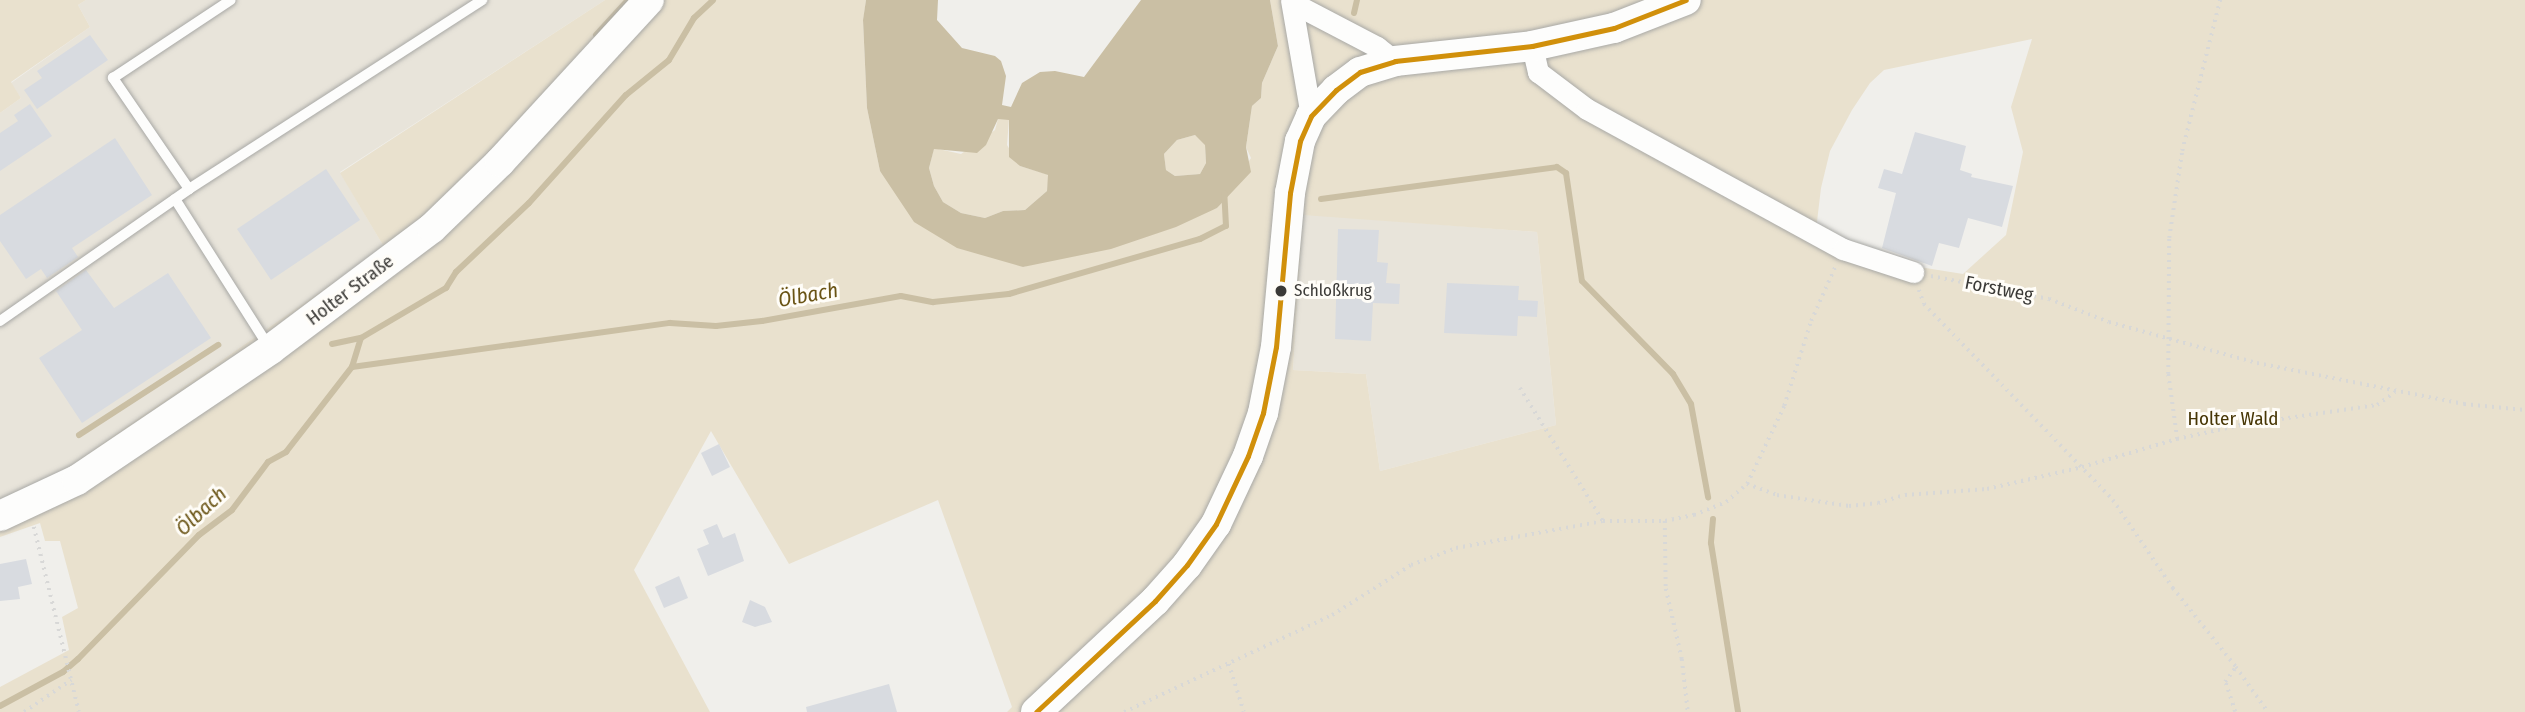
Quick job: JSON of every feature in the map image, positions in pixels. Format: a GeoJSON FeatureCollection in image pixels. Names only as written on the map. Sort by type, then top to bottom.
{"type":"FeatureCollection","features":[{"type":"Feature","properties":{"kind":"main road","name":"Holter Straße"},"geometry":{"type":"LineString","coordinates":[[0,516],[77,480],[271,349],[432,228],[500,162],[649,0]]}},
{"type":"Feature","properties":{"kind":"main road"},"geometry":{"type":"LineString","coordinates":[[1036,712],[1155,601],[1187,565],[1216,524],[1248,456],[1263,414],[1276,346],[1290,193],[1300,141],[1311,116],[1336,90],[1360,72],[1395,61],[1532,46],[1614,28],[1686,0]]}},
{"type":"Feature","properties":{"kind":"street"},"geometry":{"type":"LineString","coordinates":[[1292,1],[1377,47],[1395,61]]}},
{"type":"Feature","properties":{"kind":"street"},"geometry":{"type":"LineString","coordinates":[[1292,1],[1311,116]]}},
{"type":"Feature","properties":{"kind":"street"},"geometry":{"type":"LineString","coordinates":[[1532,46],[1538,72],[1587,109],[1843,249],[1913,272]]}},
{"type":"Feature","properties":{"kind":"lane"},"geometry":{"type":"LineString","coordinates":[[189,189],[113,78],[231,0]]}},
{"type":"Feature","properties":{"kind":"lane"},"geometry":{"type":"LineString","coordinates":[[0,321],[189,189],[482,0]]}},
{"type":"Feature","properties":{"kind":"lane"},"geometry":{"type":"LineString","coordinates":[[175,199],[271,349]]}},
{"type":"Feature","properties":{"kind":"path"},"geometry":{"type":"LineString","coordinates":[[2177,439],[2168,374],[2169,238],[2182,151],[2220,0]]}},
{"type":"Feature","properties":{"kind":"path"},"geometry":{"type":"LineString","coordinates":[[1124,712],[1332,615],[1411,565],[1456,548],[1603,521],[1665,521],[1694,515],[1726,502],[1747,484],[1784,406],[1811,321],[1843,249]]}},
{"type":"Feature","properties":{"kind":"path"},"geometry":{"type":"LineString","coordinates":[[1913,272],[1924,304],[2113,500],[2173,588],[2268,712]]}},
{"type":"Feature","properties":{"kind":"path","name":"Forstweg"},"geometry":{"type":"LineString","coordinates":[[1913,272],[2049,299],[2109,322],[2257,363],[2463,404],[2525,410]]}},
{"type":"Feature","properties":{"kind":"path"},"geometry":{"type":"LineString","coordinates":[[1520,388],[1603,521]]}},
{"type":"Feature","properties":{"kind":"path"},"geometry":{"type":"LineString","coordinates":[[1747,484],[1777,495],[1849,506],[1878,503],[1905,495],[1987,489],[2240,425],[2377,405],[2395,392]]}},
{"type":"Feature","properties":{"kind":"path"},"geometry":{"type":"LineString","coordinates":[[32,521],[79,712]]}},
{"type":"Feature","properties":{"kind":"path"},"geometry":{"type":"LineString","coordinates":[[1665,521],[1666,589],[1682,659],[1688,712]]}},
{"type":"Feature","properties":{"kind":"path"},"geometry":{"type":"LineString","coordinates":[[1228,664],[1244,712]]}},
{"type":"Feature","properties":{"kind":"path"},"geometry":{"type":"LineString","coordinates":[[2235,712],[2225,682],[2236,667]]}},
{"type":"Feature","properties":{"kind":"path"},"geometry":{"type":"LineString","coordinates":[[24,712],[71,680]]}},
{"type":"Feature","properties":{"kind":"shaded area"},"geometry":{"type":"Polygon","coordinates":[[[86,0],[605,0],[340,172],[384,247],[67,468],[0,500],[0,113],[21,98],[11,83],[90,27],[78,5],[86,0]]]}},
{"type":"Feature","properties":{"kind":"shaded area"},"geometry":{"type":"Polygon","coordinates":[[[866,0],[938,0],[937,20],[962,48],[995,56],[1001,61],[1006,76],[1002,105],[1011,107],[1022,83],[1040,72],[1055,71],[1084,77],[1141,0],[1270,0],[1278,46],[1262,83],[1261,98],[1252,106],[1246,147],[1251,172],[1217,208],[1176,227],[1111,249],[1023,267],[957,248],[914,222],[880,171],[867,108],[863,20],[866,0]],[[998,119],[986,145],[977,153],[934,149],[929,168],[934,186],[943,202],[961,213],[985,218],[1003,211],[1025,210],[1047,191],[1048,175],[1020,166],[1009,157],[1009,120],[998,119]],[[1195,135],[1177,140],[1164,154],[1166,170],[1175,176],[1200,174],[1206,163],[1205,145],[1195,135]]]}},
{"type":"Feature","properties":{"kind":"shaded area"},"geometry":{"type":"Polygon","coordinates":[[[1303,214],[1537,232],[1556,425],[1380,471],[1366,374],[1293,370],[1303,214]]]}},
{"type":"Feature","properties":{"kind":"green space"},"geometry":{"type":"Polygon","coordinates":[[[0,0],[86,0],[78,5],[90,27],[11,82],[21,98],[0,113],[0,0]]]}},
{"type":"Feature","properties":{"kind":"green space","name":"Holter Wald"},"geometry":{"type":"Polygon","coordinates":[[[605,0],[866,0],[863,21],[867,108],[880,171],[1023,267],[1217,208],[1251,158],[1246,147],[1252,106],[1261,98],[1262,83],[1278,46],[1270,0],[2525,0],[2525,712],[1007,712],[1012,707],[938,500],[789,564],[711,431],[634,570],[710,712],[0,712],[0,687],[69,650],[62,617],[78,608],[60,541],[45,541],[40,523],[0,537],[0,500],[67,468],[384,247],[340,173],[605,0]],[[2032,39],[1884,70],[1870,83],[1852,110],[1830,151],[1821,188],[1816,230],[1913,266],[1963,274],[2006,235],[2023,152],[2011,107],[2032,39]],[[1303,215],[1293,370],[1366,374],[1380,471],[1556,425],[1537,232],[1303,215]]]}},
{"type":"Feature","properties":{"kind":"green space"},"geometry":{"type":"Polygon","coordinates":[[[998,119],[1009,119],[1007,145],[1020,166],[1049,175],[1047,191],[1025,210],[1003,211],[985,218],[961,213],[943,202],[934,186],[929,168],[934,148],[961,154],[995,130],[998,119]]]}},
{"type":"Feature","properties":{"kind":"green space"},"geometry":{"type":"Polygon","coordinates":[[[1195,135],[1205,144],[1206,163],[1200,174],[1175,176],[1166,170],[1164,154],[1177,140],[1195,135]]]}},
{"type":"Feature","properties":{"kind":"building"},"geometry":{"type":"Polygon","coordinates":[[[90,35],[108,60],[37,109],[24,90],[42,78],[37,71],[90,35]]]}},
{"type":"Feature","properties":{"kind":"building"},"geometry":{"type":"Polygon","coordinates":[[[30,104],[52,136],[0,171],[0,133],[18,121],[14,115],[30,104]]]}},
{"type":"Feature","properties":{"kind":"building"},"geometry":{"type":"Polygon","coordinates":[[[1915,132],[1966,146],[1960,170],[1972,174],[1971,177],[2013,186],[2002,227],[1968,218],[1959,248],[1939,243],[1932,266],[1882,248],[1896,193],[1878,188],[1884,169],[1902,174],[1915,132]]]}},
{"type":"Feature","properties":{"kind":"building"},"geometry":{"type":"Polygon","coordinates":[[[115,138],[152,195],[72,248],[78,257],[47,278],[41,269],[26,279],[0,241],[0,215],[115,138]]]}},
{"type":"Feature","properties":{"kind":"building"},"geometry":{"type":"Polygon","coordinates":[[[326,169],[360,220],[271,280],[237,229],[326,169]]]}},
{"type":"Feature","properties":{"kind":"building"},"geometry":{"type":"Polygon","coordinates":[[[1338,229],[1379,230],[1377,262],[1388,263],[1386,283],[1400,284],[1399,304],[1373,303],[1371,341],[1335,339],[1338,229]]]}},
{"type":"Feature","properties":{"kind":"building"},"geometry":{"type":"Polygon","coordinates":[[[86,270],[114,308],[168,273],[211,338],[82,423],[39,358],[82,330],[56,291],[86,270]]]}},
{"type":"Feature","properties":{"kind":"building"},"geometry":{"type":"Polygon","coordinates":[[[1447,283],[1519,286],[1518,300],[1538,301],[1537,317],[1518,316],[1517,336],[1444,333],[1447,283]]]}},
{"type":"Feature","properties":{"kind":"building"},"geometry":{"type":"Polygon","coordinates":[[[719,444],[730,467],[712,476],[701,453],[719,444]]]}},
{"type":"Feature","properties":{"kind":"building"},"geometry":{"type":"Polygon","coordinates":[[[717,524],[723,538],[735,533],[744,561],[708,576],[697,549],[709,544],[703,530],[717,524]]]}},
{"type":"Feature","properties":{"kind":"building"},"geometry":{"type":"Polygon","coordinates":[[[26,559],[32,584],[18,587],[20,599],[0,601],[0,564],[26,559]]]}},
{"type":"Feature","properties":{"kind":"building"},"geometry":{"type":"Polygon","coordinates":[[[679,576],[688,598],[664,608],[655,587],[679,576]]]}},
{"type":"Feature","properties":{"kind":"building"},"geometry":{"type":"Polygon","coordinates":[[[750,600],[765,607],[772,622],[755,627],[742,622],[750,600]]]}},
{"type":"Feature","properties":{"kind":"building"},"geometry":{"type":"Polygon","coordinates":[[[889,684],[897,712],[807,712],[806,707],[889,684]]]}},
{"type":"Feature","properties":{"kind":"waterway"},"geometry":{"type":"LineString","coordinates":[[596,35],[628,0]]}},
{"type":"Feature","properties":{"kind":"waterway","name":"Ölbach"},"geometry":{"type":"LineString","coordinates":[[352,367],[361,338],[446,288],[456,272],[529,203],[626,95],[669,60],[694,18],[713,0]]}},
{"type":"Feature","properties":{"kind":"waterway","name":"Ölbach"},"geometry":{"type":"LineString","coordinates":[[1354,13],[1357,0]]}},
{"type":"Feature","properties":{"kind":"waterway"},"geometry":{"type":"LineString","coordinates":[[1321,199],[1557,167],[1566,173],[1582,281],[1673,374],[1691,404],[1708,497]]}},
{"type":"Feature","properties":{"kind":"waterway","name":"Ölbach"},"geometry":{"type":"LineString","coordinates":[[0,706],[63,672],[78,659],[199,535],[232,510],[268,462],[286,452],[352,367],[670,323],[716,326],[762,321],[901,296],[933,302],[1009,294],[1200,239],[1226,226],[1224,193]]}},
{"type":"Feature","properties":{"kind":"waterway"},"geometry":{"type":"LineString","coordinates":[[332,344],[361,338]]}},
{"type":"Feature","properties":{"kind":"waterway"},"geometry":{"type":"LineString","coordinates":[[79,435],[218,345]]}},
{"type":"Feature","properties":{"kind":"waterway"},"geometry":{"type":"LineString","coordinates":[[1713,519],[1711,543],[1738,712]]}},
{"type":"Feature","properties":{"kind":"transit line"},"geometry":{"type":"LineString","coordinates":[[1036,712],[1155,601],[1187,565],[1216,524],[1248,456],[1263,413],[1276,347],[1290,193],[1300,141],[1311,116],[1336,90],[1360,72],[1395,61],[1532,46],[1614,28],[1686,0]]}},
{"type":"Feature","properties":{"kind":"place","name":"Schloßkrug"},"geometry":{"type":"Point","coordinates":[1281,291]}}]}
